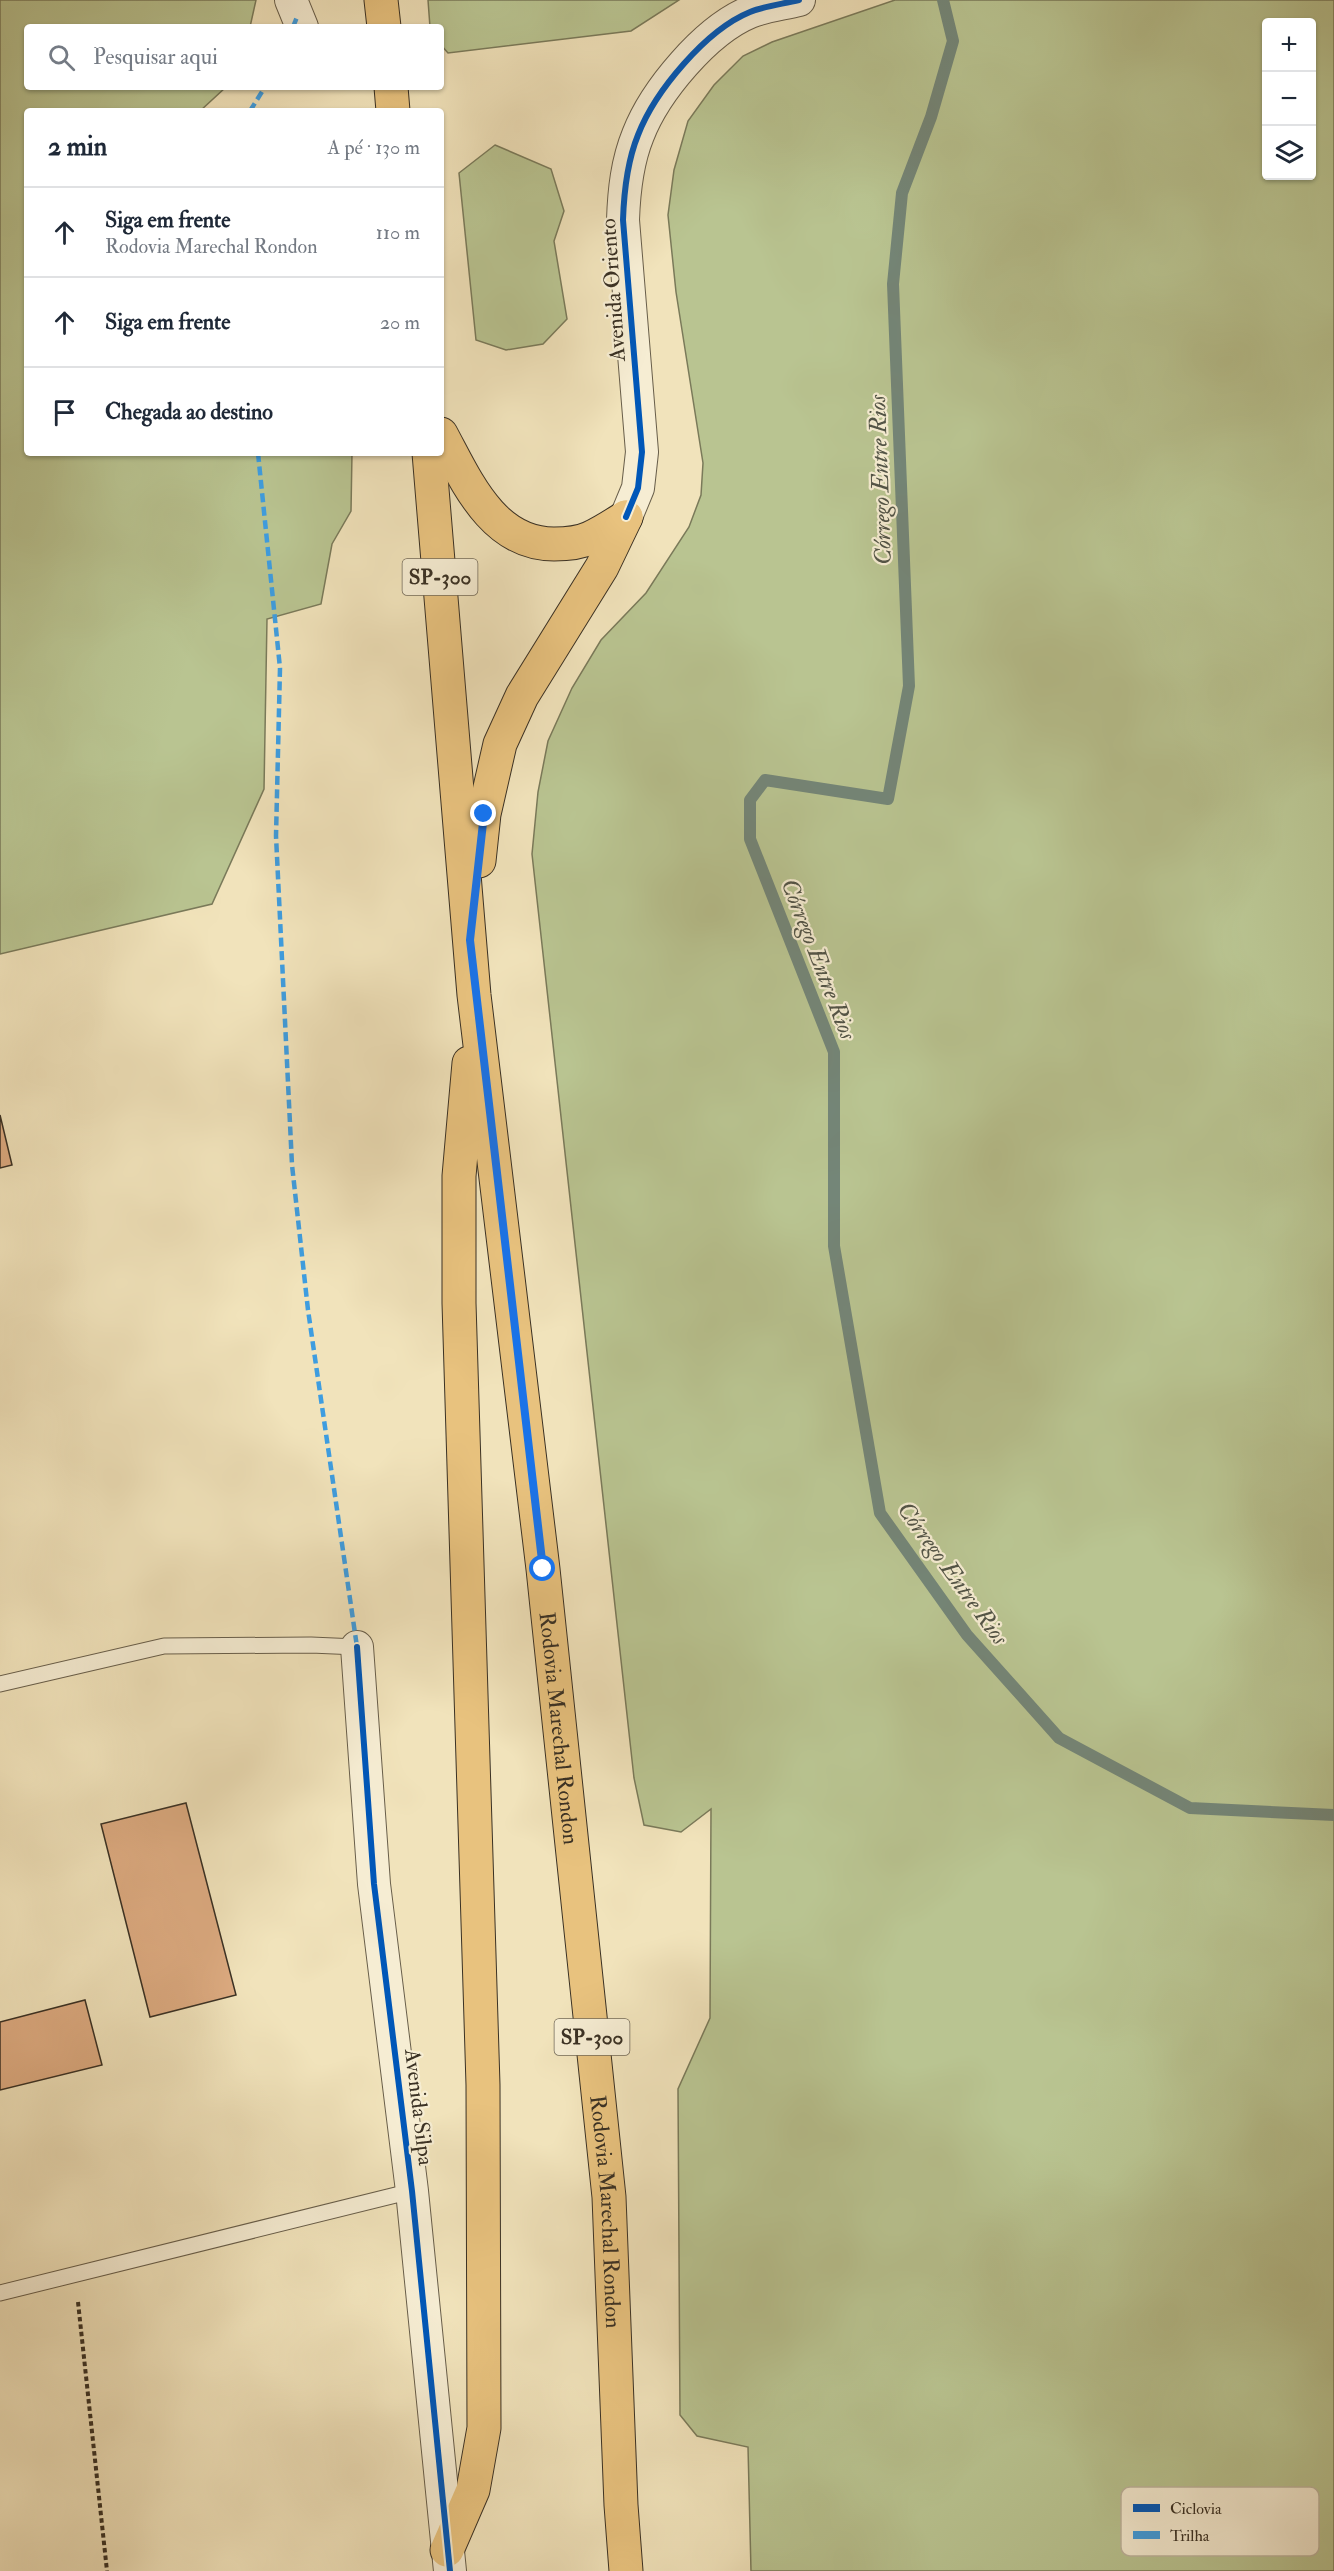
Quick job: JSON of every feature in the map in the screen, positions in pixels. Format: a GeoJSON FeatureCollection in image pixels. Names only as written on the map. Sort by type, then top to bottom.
{"type":"FeatureCollection","features":[{"type":"Feature","properties":{"kind":"main road"},"geometry":{"type":"LineString","coordinates":[[381,0],[384,24]]}},
{"type":"Feature","properties":{"kind":"main road"},"geometry":{"type":"LineString","coordinates":[[391,90],[393,108]]}},
{"type":"Feature","properties":{"kind":"main road"},"geometry":{"type":"LineString","coordinates":[[444,440],[471,491],[497,522],[517,537],[546,544],[568,544],[589,539],[626,517]]}},
{"type":"Feature","properties":{"kind":"main road","name":"Rodovia Marechal Rondon"},"geometry":{"type":"LineString","coordinates":[[429,456],[474,995],[543,1569],[609,2197],[621,2505],[626,2571]]}},
{"type":"Feature","properties":{"kind":"main road"},"geometry":{"type":"LineString","coordinates":[[470,940],[484,814],[500,744],[522,696],[602,567],[626,517]]}},
{"type":"Feature","properties":{"kind":"main road"},"geometry":{"type":"LineString","coordinates":[[444,2564],[473,2490],[484,2428],[483,2085],[459,1303],[459,1176],[474,995]]}},
{"type":"Feature","properties":{"kind":"main road","name":"Rodovia Marechal Rondon"},"geometry":{"type":"LineString","coordinates":[[610,2571],[621,2505]]}},
{"type":"Feature","properties":{"kind":"street"},"geometry":{"type":"LineString","coordinates":[[291,0],[301,24]]}},
{"type":"Feature","properties":{"kind":"street","name":"Avenida Oriento"},"geometry":{"type":"LineString","coordinates":[[626,517],[638,488],[642,452],[623,220],[624,182],[638,134],[659,96],[692,55],[717,33],[749,12],[799,0]]}},
{"type":"Feature","properties":{"kind":"street","name":"Avenida Silpa"},"geometry":{"type":"LineString","coordinates":[[357,1647],[374,1884],[412,2191],[444,2564]]}},
{"type":"Feature","properties":{"kind":"lane"},"geometry":{"type":"LineString","coordinates":[[0,1684],[164,1646],[311,1644],[357,1647]]}},
{"type":"Feature","properties":{"kind":"lane"},"geometry":{"type":"LineString","coordinates":[[0,2293],[412,2191]]}},
{"type":"Feature","properties":{"kind":"path"},"geometry":{"type":"LineString","coordinates":[[75,2275],[107,2571]]}},
{"type":"Feature","properties":{"kind":"green space"},"geometry":{"type":"Polygon","coordinates":[[[0,0],[256,0],[251,24],[24,24],[24,90],[223,90],[203,108],[24,108],[24,456],[352,456],[351,511],[332,544],[321,604],[267,619],[264,789],[212,904],[0,954],[0,0]]]}},
{"type":"Feature","properties":{"kind":"green space"},"geometry":{"type":"Polygon","coordinates":[[[428,0],[679,0],[631,31],[448,53],[444,48],[444,24],[430,24],[428,0]]]}},
{"type":"Feature","properties":{"kind":"green space"},"geometry":{"type":"Polygon","coordinates":[[[895,0],[1334,0],[1334,2571],[751,2571],[748,2447],[697,2436],[680,2415],[678,2089],[710,2018],[711,1809],[681,1832],[644,1825],[634,1778],[532,854],[538,792],[548,741],[572,688],[601,640],[646,593],[689,527],[701,495],[703,463],[676,292],[668,215],[674,170],[688,121],[714,85],[743,56],[772,42],[895,0]]]}},
{"type":"Feature","properties":{"kind":"green space"},"geometry":{"type":"Polygon","coordinates":[[[495,145],[551,169],[564,211],[554,241],[567,319],[543,344],[506,350],[476,340],[459,173],[495,145]]]}},
{"type":"Feature","properties":{"kind":"building"},"geometry":{"type":"Polygon","coordinates":[[[0,1115],[12,1165],[0,1168],[0,1115]]]}},
{"type":"Feature","properties":{"kind":"building"},"geometry":{"type":"Polygon","coordinates":[[[186,1803],[236,1995],[150,2017],[101,1824],[186,1803]]]}},
{"type":"Feature","properties":{"kind":"building"},"geometry":{"type":"Polygon","coordinates":[[[85,2000],[102,2065],[0,2090],[0,2022],[85,2000]]]}},
{"type":"Feature","properties":{"kind":"waterway","name":"Córrego Entre Rios"},"geometry":{"type":"LineString","coordinates":[[943,0],[953,41],[931,117],[902,193],[893,284],[909,686],[888,799],[765,780],[750,800],[750,839],[834,1052],[834,1246],[880,1513],[967,1635],[1059,1738],[1190,1808],[1334,1815]]}},
{"type":"Feature","properties":{"kind":"marked path"},"geometry":{"type":"LineString","coordinates":[[294,24],[297,17]]}},
{"type":"Feature","properties":{"kind":"marked path"},"geometry":{"type":"LineString","coordinates":[[252,108],[263,90]]}},
{"type":"Feature","properties":{"kind":"marked path"},"geometry":{"type":"LineString","coordinates":[[258,456],[280,668],[276,836],[292,1165],[308,1310],[357,1647]]}},
{"type":"Feature","properties":{"kind":"cycle path"},"geometry":{"type":"LineString","coordinates":[[626,517],[638,488],[642,452],[623,220],[627,176],[634,145],[656,100],[669,81],[700,47],[733,21],[750,12],[799,0]]}},
{"type":"Feature","properties":{"kind":"cycle path"},"geometry":{"type":"LineString","coordinates":[[357,1647],[374,1884],[412,2191],[450,2571]]}},
{"type":"Feature","properties":{"kind":"route"},"geometry":{"type":"LineString","coordinates":[[484,814],[470,940],[474,995],[543,1569]]}}]}
